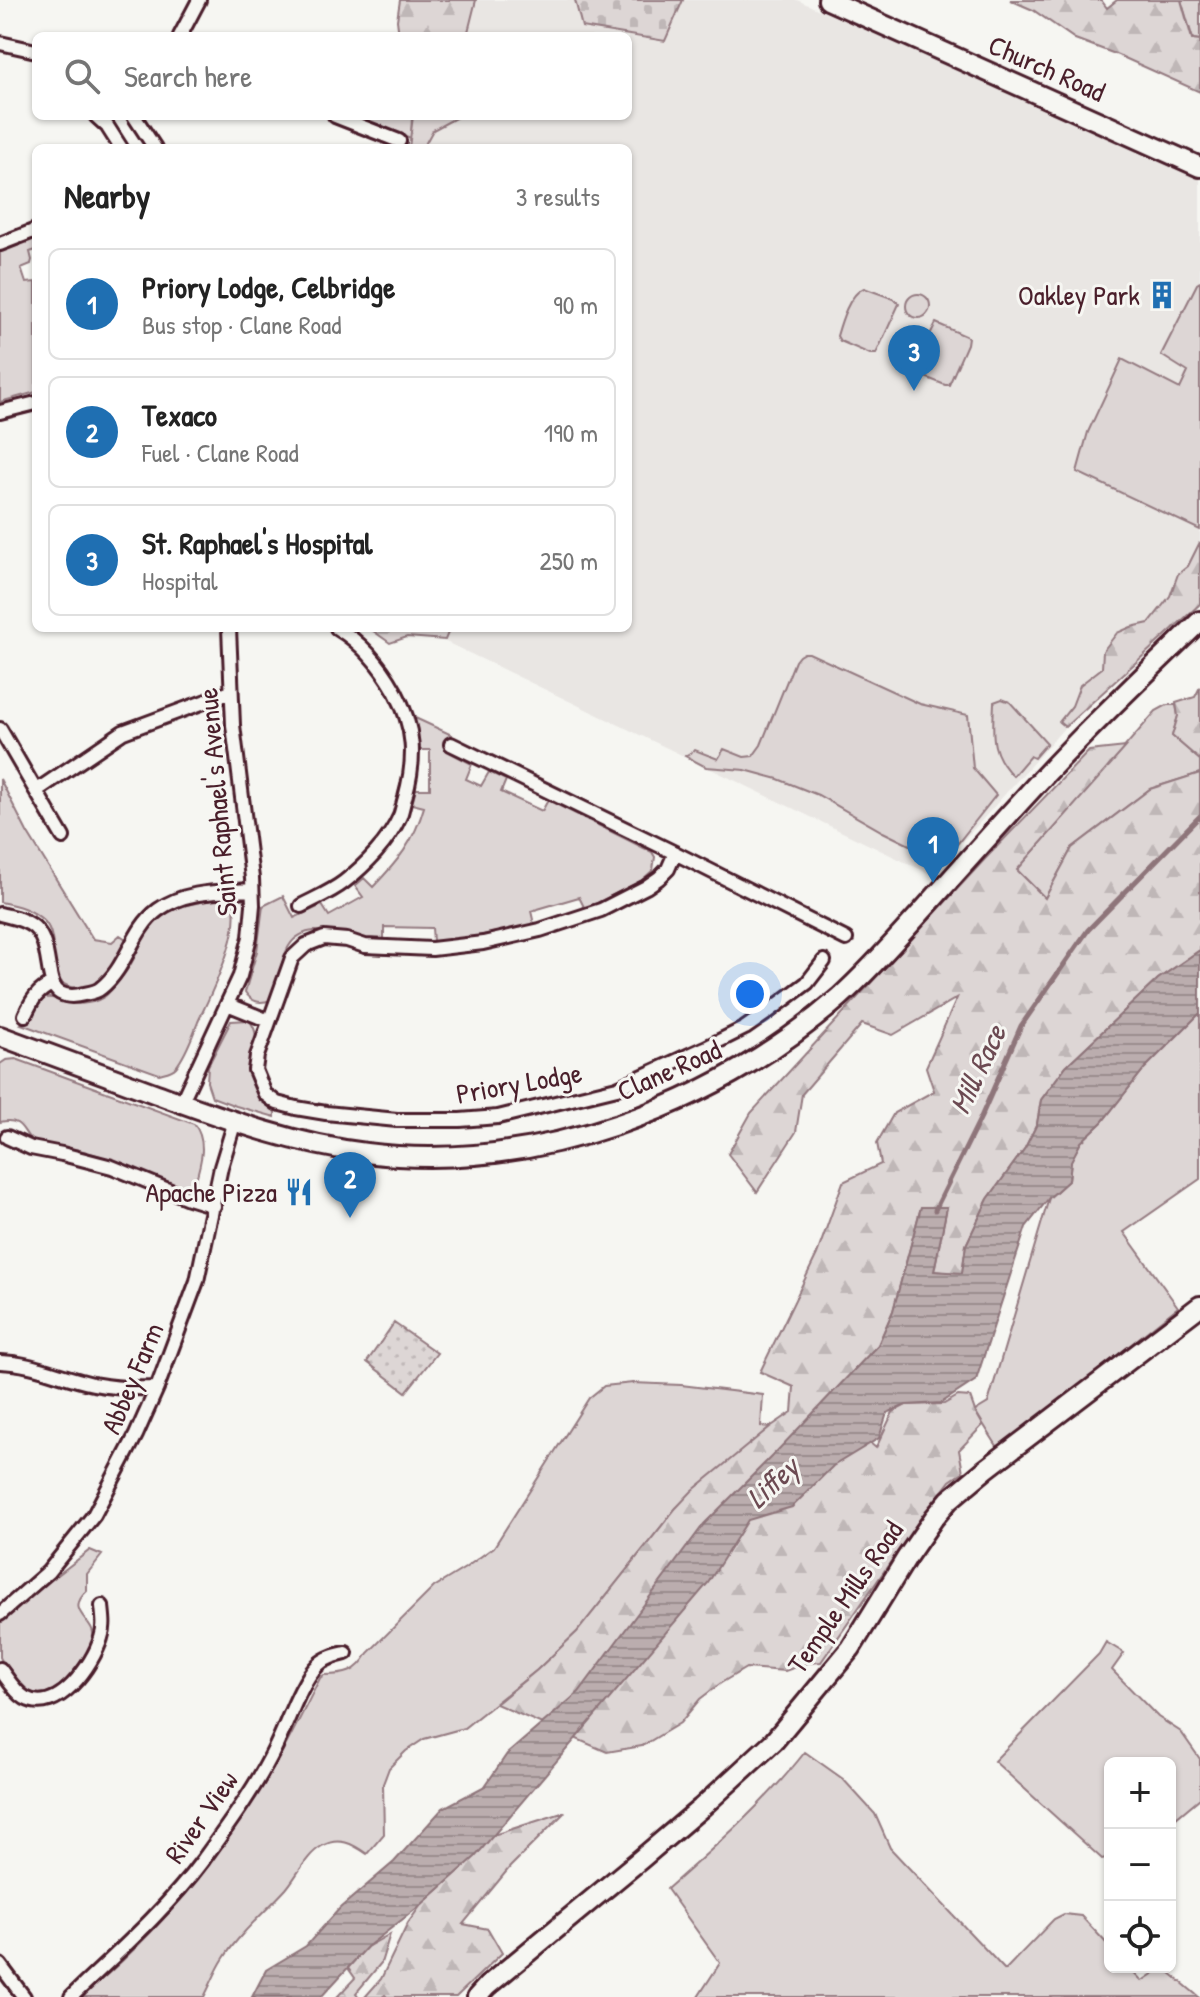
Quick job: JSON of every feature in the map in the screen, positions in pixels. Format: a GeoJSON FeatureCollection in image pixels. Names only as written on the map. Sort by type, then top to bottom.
{"type":"FeatureCollection","features":[{"type":"Feature","properties":{"kind":"main road","name":"Church Road"},"geometry":{"type":"LineString","coordinates":[[828,0],[1200,167]]}},
{"type":"Feature","properties":{"kind":"main road","name":"Clane Road"},"geometry":{"type":"LineString","coordinates":[[0,1036],[285,1138],[365,1153],[417,1157],[473,1156],[531,1147],[588,1133],[656,1110],[757,1059],[810,1022],[842,994],[888,950],[1047,773],[1200,621]]}},
{"type":"Feature","properties":{"kind":"main road","name":"Temple Mills Road"},"geometry":{"type":"LineString","coordinates":[[477,1997],[691,1817],[774,1741],[851,1648],[924,1531],[958,1491],[1200,1306]]}},
{"type":"Feature","properties":{"kind":"street"},"geometry":{"type":"LineString","coordinates":[[182,32],[199,0]]}},
{"type":"Feature","properties":{"kind":"street"},"geometry":{"type":"LineString","coordinates":[[0,43],[32,50]]}},
{"type":"Feature","properties":{"kind":"street"},"geometry":{"type":"LineString","coordinates":[[100,120],[118,144]]}},
{"type":"Feature","properties":{"kind":"street"},"geometry":{"type":"LineString","coordinates":[[139,120],[153,144]]}},
{"type":"Feature","properties":{"kind":"street"},"geometry":{"type":"LineString","coordinates":[[349,120],[399,141]]}},
{"type":"Feature","properties":{"kind":"street"},"geometry":{"type":"LineString","coordinates":[[0,244],[32,232]]}},
{"type":"Feature","properties":{"kind":"street"},"geometry":{"type":"LineString","coordinates":[[0,412],[32,404]]}},
{"type":"Feature","properties":{"kind":"street","name":"Saint Raphael's Avenue"},"geometry":{"type":"LineString","coordinates":[[181,1103],[240,976],[249,943],[253,905],[231,692],[229,632]]}},
{"type":"Feature","properties":{"kind":"street"},"geometry":{"type":"LineString","coordinates":[[301,906],[343,883],[377,850],[400,816],[410,781],[413,743],[403,707],[386,675],[365,650],[343,632]]}},
{"type":"Feature","properties":{"kind":"street"},"geometry":{"type":"LineString","coordinates":[[36,791],[123,732],[231,692]]}},
{"type":"Feature","properties":{"kind":"street"},"geometry":{"type":"LineString","coordinates":[[0,729],[63,837]]}},
{"type":"Feature","properties":{"kind":"street"},"geometry":{"type":"LineString","coordinates":[[451,744],[846,939]]}},
{"type":"Feature","properties":{"kind":"street","name":"Priory Lodge"},"geometry":{"type":"LineString","coordinates":[[675,853],[668,869],[646,887],[601,910],[539,931],[483,943],[432,949],[365,946],[347,940],[324,938],[306,945],[292,958],[257,1056],[255,1070],[265,1094],[277,1103],[326,1113],[397,1120],[480,1119],[515,1113],[617,1088],[705,1048],[745,1028],[778,1005],[807,983],[824,961]]}},
{"type":"Feature","properties":{"kind":"street"},"geometry":{"type":"LineString","coordinates":[[0,914],[20,919],[33,927],[44,940],[52,984],[60,993],[76,996],[100,990],[156,912],[178,899],[197,894],[252,890]]}},
{"type":"Feature","properties":{"kind":"street"},"geometry":{"type":"LineString","coordinates":[[25,1015],[34,996],[52,984]]}},
{"type":"Feature","properties":{"kind":"street"},"geometry":{"type":"LineString","coordinates":[[227,1004],[269,1021]]}},
{"type":"Feature","properties":{"kind":"street","name":"Abbey Farm"},"geometry":{"type":"LineString","coordinates":[[0,1614],[48,1572],[94,1515],[136,1435],[197,1281],[221,1167],[235,1121]]}},
{"type":"Feature","properties":{"kind":"street"},"geometry":{"type":"LineString","coordinates":[[7,1137],[31,1148],[112,1167],[214,1206]]}},
{"type":"Feature","properties":{"kind":"street"},"geometry":{"type":"LineString","coordinates":[[0,1362],[22,1363],[93,1384],[130,1389],[157,1388]]}},
{"type":"Feature","properties":{"kind":"street"},"geometry":{"type":"LineString","coordinates":[[0,1669],[22,1696],[46,1702],[59,1698],[92,1658],[104,1625],[102,1606]]}},
{"type":"Feature","properties":{"kind":"street","name":"River View"},"geometry":{"type":"LineString","coordinates":[[71,1997],[169,1902],[196,1869],[263,1770],[306,1681],[318,1665],[330,1657],[346,1653]]}},
{"type":"Feature","properties":{"kind":"street"},"geometry":{"type":"LineString","coordinates":[[0,1965],[24,1997]]}},
{"type":"Feature","properties":{"kind":"shaded area"},"geometry":{"type":"Polygon","coordinates":[[[427,0],[575,0],[582,27],[611,32],[426,32],[427,0]]]}},
{"type":"Feature","properties":{"kind":"shaded area"},"geometry":{"type":"Polygon","coordinates":[[[683,0],[797,0],[1200,178],[1200,604],[1065,727],[930,874],[446,642],[407,632],[632,632],[632,144],[420,144],[424,120],[632,120],[632,36],[664,41],[683,0]]]}},
{"type":"Feature","properties":{"kind":"green space"},"geometry":{"type":"Polygon","coordinates":[[[400,0],[476,0],[468,32],[398,32],[400,0]]]}},
{"type":"Feature","properties":{"kind":"green space"},"geometry":{"type":"Polygon","coordinates":[[[575,0],[683,0],[665,41],[632,35],[632,32],[582,27],[575,0]]]}},
{"type":"Feature","properties":{"kind":"green space"},"geometry":{"type":"Polygon","coordinates":[[[1010,0],[1101,0],[1107,8],[1117,0],[1181,0],[1192,39],[1200,40],[1200,92],[1075,39],[1033,10],[1010,0]]]}},
{"type":"Feature","properties":{"kind":"green space"},"geometry":{"type":"Polygon","coordinates":[[[1181,0],[1200,0],[1200,40],[1193,39],[1181,0]]]}},
{"type":"Feature","properties":{"kind":"green space"},"geometry":{"type":"Polygon","coordinates":[[[412,120],[411,138],[364,121],[412,120]]]}},
{"type":"Feature","properties":{"kind":"green space"},"geometry":{"type":"Polygon","coordinates":[[[412,120],[452,120],[433,130],[425,144],[410,144],[412,120]]]}},
{"type":"Feature","properties":{"kind":"green space"},"geometry":{"type":"Polygon","coordinates":[[[32,238],[31,264],[21,268],[26,283],[32,282],[32,393],[0,402],[0,251],[32,238]]]}},
{"type":"Feature","properties":{"kind":"green space"},"geometry":{"type":"Polygon","coordinates":[[[1200,282],[1200,530],[1077,472],[1088,432],[1122,359],[1180,389],[1188,372],[1161,355],[1200,282]]]}},
{"type":"Feature","properties":{"kind":"green space"},"geometry":{"type":"Polygon","coordinates":[[[864,288],[894,299],[899,304],[876,354],[840,341],[837,336],[850,302],[864,288]]]}},
{"type":"Feature","properties":{"kind":"green space"},"geometry":{"type":"Polygon","coordinates":[[[918,294],[926,298],[930,306],[926,314],[918,318],[910,314],[906,306],[910,298],[918,294]]]}},
{"type":"Feature","properties":{"kind":"green space"},"geometry":{"type":"Polygon","coordinates":[[[936,323],[968,337],[949,385],[915,373],[913,367],[936,323]]]}},
{"type":"Feature","properties":{"kind":"green space"},"geometry":{"type":"Polygon","coordinates":[[[1200,542],[1200,604],[1065,727],[1059,722],[1072,706],[1080,685],[1102,668],[1103,651],[1117,633],[1149,623],[1170,596],[1178,574],[1188,566],[1200,542]]]}},
{"type":"Feature","properties":{"kind":"green space"},"geometry":{"type":"Polygon","coordinates":[[[375,632],[448,632],[445,640],[407,637],[390,643],[375,632]]]}},
{"type":"Feature","properties":{"kind":"green space"},"geometry":{"type":"Polygon","coordinates":[[[804,653],[920,704],[968,715],[973,768],[996,795],[947,857],[930,855],[818,795],[778,779],[745,770],[706,767],[685,756],[695,750],[718,759],[724,749],[744,757],[753,756],[761,745],[795,661],[804,653]]]}},
{"type":"Feature","properties":{"kind":"green space"},"geometry":{"type":"Polygon","coordinates":[[[1200,687],[1200,760],[1172,736],[1178,716],[1176,703],[1195,697],[1200,687]]]}},
{"type":"Feature","properties":{"kind":"green space"},"geometry":{"type":"Polygon","coordinates":[[[1002,699],[1010,702],[1047,743],[1034,758],[1030,756],[1013,776],[1000,759],[994,742],[994,702],[1002,699]]]}},
{"type":"Feature","properties":{"kind":"green space"},"geometry":{"type":"Polygon","coordinates":[[[1167,705],[1176,705],[1178,716],[1172,736],[1200,760],[1200,773],[1150,789],[1072,848],[1045,898],[1017,870],[1156,711],[1167,705]]]}},
{"type":"Feature","properties":{"kind":"green space"},"geometry":{"type":"Polygon","coordinates":[[[413,717],[452,735],[447,751],[472,764],[466,779],[481,786],[489,772],[506,780],[501,792],[542,811],[548,800],[652,852],[655,857],[653,870],[641,881],[585,909],[579,897],[531,911],[534,924],[460,940],[433,941],[432,928],[384,927],[384,941],[318,931],[302,934],[287,950],[271,1000],[253,1000],[245,992],[257,951],[263,906],[283,896],[294,918],[322,905],[329,916],[363,897],[355,886],[364,878],[373,887],[410,841],[424,807],[412,804],[416,789],[430,789],[430,750],[418,750],[413,717]]]}},
{"type":"Feature","properties":{"kind":"green space"},"geometry":{"type":"Polygon","coordinates":[[[1126,747],[1017,870],[1045,898],[1072,848],[1150,789],[1200,773],[1200,950],[1158,979],[1066,1066],[1041,1100],[1037,1124],[1025,1148],[988,1199],[966,1245],[962,1274],[934,1271],[947,1207],[921,1207],[893,1311],[878,1345],[823,1403],[876,1448],[893,1412],[906,1405],[944,1404],[958,1396],[970,1397],[983,1425],[959,1450],[963,1472],[950,1481],[912,1531],[821,1662],[807,1663],[785,1671],[746,1668],[700,1699],[680,1723],[642,1746],[607,1752],[496,1704],[577,1632],[692,1491],[792,1412],[794,1387],[760,1372],[817,1254],[843,1182],[881,1164],[877,1143],[894,1113],[934,1091],[926,1067],[957,998],[893,1035],[862,1024],[802,1094],[796,1132],[757,1192],[728,1154],[751,1113],[1089,751],[1126,747]]]}},
{"type":"Feature","properties":{"kind":"green space"},"geometry":{"type":"Polygon","coordinates":[[[0,779],[27,832],[93,939],[112,942],[120,935],[126,939],[107,972],[94,984],[76,988],[62,983],[56,975],[51,934],[45,922],[30,911],[0,902],[0,779]]]}},
{"type":"Feature","properties":{"kind":"green space"},"geometry":{"type":"Polygon","coordinates":[[[231,898],[234,925],[225,960],[186,1051],[172,1070],[159,1074],[21,1024],[32,1016],[45,998],[81,1004],[104,997],[128,969],[148,931],[174,909],[231,898]]]}},
{"type":"Feature","properties":{"kind":"green space"},"geometry":{"type":"Polygon","coordinates":[[[1200,1013],[1200,1179],[1124,1232],[1178,1307],[999,1449],[975,1411],[988,1403],[1049,1198],[1069,1180],[1071,1160],[1081,1142],[1102,1122],[1144,1069],[1200,1013]]]}},
{"type":"Feature","properties":{"kind":"green space"},"geometry":{"type":"Polygon","coordinates":[[[249,1020],[256,1041],[250,1073],[252,1085],[275,1112],[275,1117],[212,1097],[207,1082],[208,1066],[231,1021],[249,1020]]]}},
{"type":"Feature","properties":{"kind":"green space"},"geometry":{"type":"Polygon","coordinates":[[[16,1059],[194,1124],[202,1149],[192,1193],[99,1156],[39,1144],[15,1122],[0,1122],[0,1064],[16,1059]]]}},
{"type":"Feature","properties":{"kind":"green space"},"geometry":{"type":"Polygon","coordinates":[[[394,1323],[437,1353],[406,1392],[367,1362],[394,1323]]]}},
{"type":"Feature","properties":{"kind":"green space"},"geometry":{"type":"Polygon","coordinates":[[[633,1383],[681,1385],[763,1395],[761,1426],[770,1427],[676,1508],[577,1632],[537,1670],[464,1728],[424,1739],[389,1768],[383,1784],[384,1834],[367,1854],[351,1844],[340,1842],[328,1843],[316,1850],[286,1889],[230,1949],[204,1997],[80,1997],[138,1946],[217,1853],[262,1787],[320,1678],[355,1669],[434,1587],[494,1547],[589,1398],[604,1386],[633,1383]]]}},
{"type":"Feature","properties":{"kind":"green space"},"geometry":{"type":"Polygon","coordinates":[[[90,1550],[102,1555],[87,1574],[87,1591],[81,1598],[79,1609],[92,1628],[92,1640],[71,1674],[51,1692],[38,1695],[21,1684],[1,1658],[0,1620],[90,1550]]]}},
{"type":"Feature","properties":{"kind":"green space"},"geometry":{"type":"Polygon","coordinates":[[[1106,1642],[1124,1653],[1112,1670],[1158,1717],[1181,1732],[1200,1759],[1200,1798],[1176,1818],[1176,1757],[1104,1757],[1102,1859],[994,1761],[1099,1654],[1106,1642]]]}},
{"type":"Feature","properties":{"kind":"green space"},"geometry":{"type":"Polygon","coordinates":[[[805,1752],[843,1779],[875,1814],[890,1848],[1005,1970],[1054,1919],[1064,1914],[1081,1916],[1104,1941],[1104,1973],[1135,1973],[1142,1981],[1154,1973],[1170,1973],[1199,1997],[698,1997],[720,1963],[667,1889],[722,1840],[805,1752]]]}},
{"type":"Feature","properties":{"kind":"green space"},"geometry":{"type":"Polygon","coordinates":[[[565,1812],[510,1867],[463,1924],[488,1929],[502,1953],[456,1997],[365,1997],[381,1979],[408,1923],[421,1905],[470,1861],[493,1835],[565,1812]]]}},
{"type":"Feature","properties":{"kind":"green space"},"geometry":{"type":"Polygon","coordinates":[[[390,1934],[381,1963],[356,1993],[359,1997],[337,1997],[355,1978],[348,1968],[367,1947],[390,1934]]]}},
{"type":"Feature","properties":{"kind":"water","name":"Liffey"},"geometry":{"type":"Polygon","coordinates":[[[1200,950],[1200,1013],[1144,1069],[1102,1122],[1081,1142],[1071,1161],[1069,1180],[1049,1198],[1026,1227],[976,1380],[941,1403],[906,1405],[887,1413],[879,1438],[833,1466],[792,1507],[748,1520],[708,1583],[475,1857],[367,1947],[321,1997],[252,1997],[266,1970],[306,1946],[340,1908],[394,1862],[443,1808],[485,1786],[507,1754],[579,1692],[704,1524],[878,1345],[893,1311],[921,1207],[947,1207],[934,1271],[962,1273],[966,1245],[988,1199],[1025,1148],[1037,1124],[1041,1100],[1066,1066],[1158,979],[1200,950]]]}},
{"type":"Feature","properties":{"kind":"waterway","name":"Mill Race"},"geometry":{"type":"LineString","coordinates":[[935,1210],[1021,1026],[1088,930],[1200,816]]}},
{"type":"Feature","properties":{"kind":"place","name":"Oakley Park"},"geometry":{"type":"Point","coordinates":[1162,295]}},
{"type":"Feature","properties":{"kind":"place","name":"St. Raphael's Hospital"},"geometry":{"type":"Point","coordinates":[914,391]}},
{"type":"Feature","properties":{"kind":"place","name":"Priory Lodge, Celbridge"},"geometry":{"type":"Point","coordinates":[933,883]}},
{"type":"Feature","properties":{"kind":"place","name":"Apache Pizza"},"geometry":{"type":"Point","coordinates":[299,1192]}},
{"type":"Feature","properties":{"kind":"place","name":"Texaco"},"geometry":{"type":"Point","coordinates":[350,1218]}}]}
